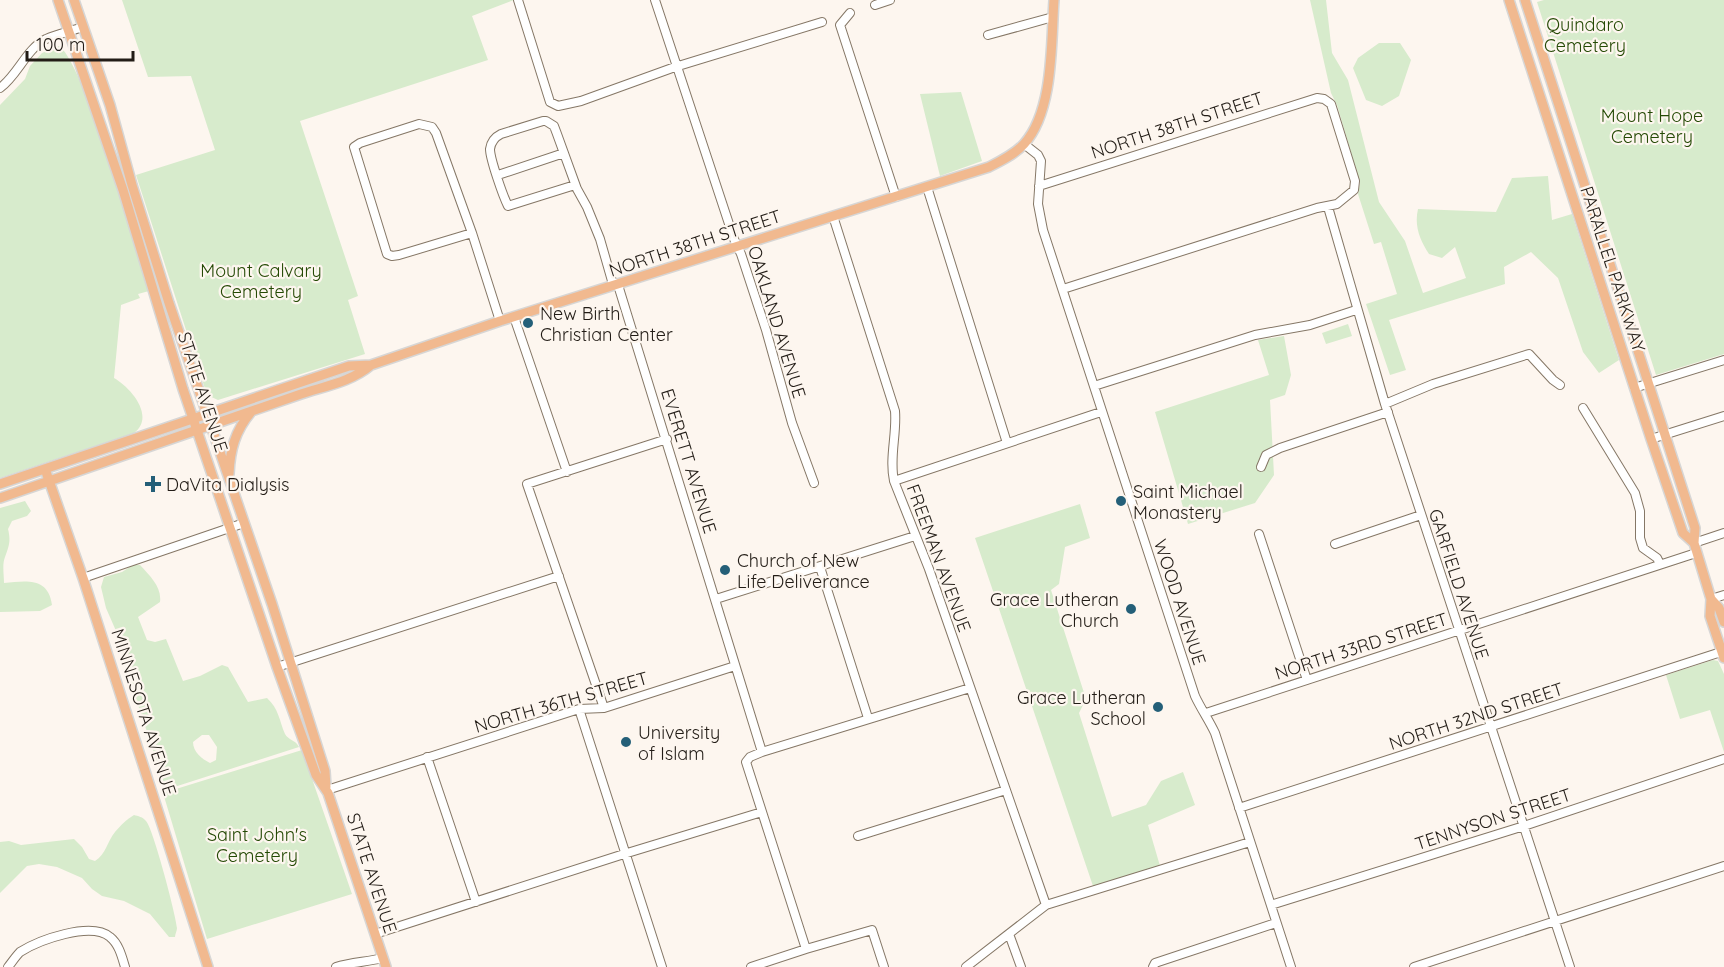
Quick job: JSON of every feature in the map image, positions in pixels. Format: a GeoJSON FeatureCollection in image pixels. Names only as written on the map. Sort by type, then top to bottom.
{"type":"FeatureCollection","features":[{"type":"Feature","properties":{"kind":"main road","name":"STATE AVENUE"},"geometry":{"type":"LineString","coordinates":[[58,0],[123,190],[193,418],[277,667],[316,775],[327,790]]}},
{"type":"Feature","properties":{"kind":"main road","name":"STATE AVENUE"},"geometry":{"type":"LineString","coordinates":[[74,0],[110,105],[135,196],[206,414],[290,662],[325,771],[327,790],[384,962]]}},
{"type":"Feature","properties":{"kind":"main road"},"geometry":{"type":"LineString","coordinates":[[1024,144],[1036,126],[1042,111],[1049,67],[1054,0]]}},
{"type":"Feature","properties":{"kind":"main road","name":"PARALLEL PARKWAY"},"geometry":{"type":"LineString","coordinates":[[1509,0],[1651,439],[1683,533],[1695,548]]}},
{"type":"Feature","properties":{"kind":"main road","name":"PARALLEL PARKWAY"},"geometry":{"type":"LineString","coordinates":[[1525,0],[1695,528],[1695,548],[1711,599],[1710,616],[1723,654]]}},
{"type":"Feature","properties":{"kind":"main road","name":"NORTH 38TH STREET"},"geometry":{"type":"LineString","coordinates":[[0,484],[349,366],[371,365],[500,321],[989,167],[1024,144]]}},
{"type":"Feature","properties":{"kind":"main road","name":"NORTH 38TH STREET"},"geometry":{"type":"LineString","coordinates":[[0,498],[350,379],[371,365]]}},
{"type":"Feature","properties":{"kind":"main road"},"geometry":{"type":"LineString","coordinates":[[229,479],[234,439],[252,411]]}},
{"type":"Feature","properties":{"kind":"main road","name":"MINNESOTA AVENUE"},"geometry":{"type":"LineString","coordinates":[[45,469],[208,967]]}},
{"type":"Feature","properties":{"kind":"main road","name":"PARALLEL PARKWAY"},"geometry":{"type":"LineString","coordinates":[[1711,599],[1719,608],[1724,622]]}},
{"type":"Feature","properties":{"kind":"street"},"geometry":{"type":"LineString","coordinates":[[518,0],[550,102],[558,106],[581,101],[675,67],[822,22]]}},
{"type":"Feature","properties":{"kind":"street","name":"OAKLAND AVENUE"},"geometry":{"type":"LineString","coordinates":[[655,0],[675,67],[766,330],[792,423],[814,483]]}},
{"type":"Feature","properties":{"kind":"street"},"geometry":{"type":"LineString","coordinates":[[875,5],[890,0]]}},
{"type":"Feature","properties":{"kind":"street"},"geometry":{"type":"LineString","coordinates":[[850,14],[840,25],[896,197]]}},
{"type":"Feature","properties":{"kind":"street"},"geometry":{"type":"LineString","coordinates":[[988,35],[1053,17]]}},
{"type":"Feature","properties":{"kind":"street"},"geometry":{"type":"LineString","coordinates":[[0,88],[8,82],[28,55],[45,40],[83,27]]}},
{"type":"Feature","properties":{"kind":"street","name":"NORTH 38TH STREET"},"geometry":{"type":"LineString","coordinates":[[1040,186],[1317,98],[1324,99],[1331,104],[1355,181],[1354,190],[1350,195],[1328,207]]}},
{"type":"Feature","properties":{"kind":"street","name":"EVERETT AVENUE"},"geometry":{"type":"LineString","coordinates":[[575,185],[508,206],[490,148],[496,137],[501,134],[546,121],[554,126],[575,185],[588,207],[600,239],[612,281],[618,285],[762,752]]}},
{"type":"Feature","properties":{"kind":"street"},"geometry":{"type":"LineString","coordinates":[[472,232],[399,255],[387,254],[354,147],[419,124],[432,127],[472,232],[500,321]]}},
{"type":"Feature","properties":{"kind":"street","name":"WOOD AVENUE"},"geometry":{"type":"LineString","coordinates":[[1024,144],[1038,155],[1041,161],[1038,204],[1041,219],[1101,412],[1195,696],[1215,733],[1291,967]]}},
{"type":"Feature","properties":{"kind":"street"},"geometry":{"type":"LineString","coordinates":[[498,175],[564,153]]}},
{"type":"Feature","properties":{"kind":"street"},"geometry":{"type":"LineString","coordinates":[[927,187],[1007,443]]}},
{"type":"Feature","properties":{"kind":"street"},"geometry":{"type":"LineString","coordinates":[[1063,289],[1328,207]]}},
{"type":"Feature","properties":{"kind":"street","name":"GARFIELD AVENUE"},"geometry":{"type":"LineString","coordinates":[[1328,207],[1386,408],[1570,967]]}},
{"type":"Feature","properties":{"kind":"street","name":"FREEMAN AVENUE"},"geometry":{"type":"LineString","coordinates":[[833,216],[895,411],[892,471],[894,481],[1046,905]]}},
{"type":"Feature","properties":{"kind":"street"},"geometry":{"type":"LineString","coordinates":[[1094,386],[1254,335],[1310,325],[1356,310]]}},
{"type":"Feature","properties":{"kind":"street"},"geometry":{"type":"LineString","coordinates":[[514,317],[567,472]]}},
{"type":"Feature","properties":{"kind":"street"},"geometry":{"type":"LineString","coordinates":[[1261,467],[1266,455],[1280,448],[1386,408],[1433,384],[1529,354],[1560,385]]}},
{"type":"Feature","properties":{"kind":"street"},"geometry":{"type":"LineString","coordinates":[[1634,388],[1724,360]]}},
{"type":"Feature","properties":{"kind":"street"},"geometry":{"type":"LineString","coordinates":[[1583,408],[1635,493],[1641,511],[1640,538],[1643,548],[1657,558],[1660,564]]}},
{"type":"Feature","properties":{"kind":"street"},"geometry":{"type":"LineString","coordinates":[[894,481],[1101,412]]}},
{"type":"Feature","properties":{"kind":"street"},"geometry":{"type":"LineString","coordinates":[[1651,439],[1724,416]]}},
{"type":"Feature","properties":{"kind":"street"},"geometry":{"type":"LineString","coordinates":[[604,708],[527,484],[667,440]]}},
{"type":"Feature","properties":{"kind":"street"},"geometry":{"type":"LineString","coordinates":[[1335,544],[1421,515]]}},
{"type":"Feature","properties":{"kind":"street"},"geometry":{"type":"LineString","coordinates":[[82,578],[244,523]]}},
{"type":"Feature","properties":{"kind":"street","name":"NORTH 33RD STREET"},"geometry":{"type":"LineString","coordinates":[[1206,713],[1660,564],[1724,533]]}},
{"type":"Feature","properties":{"kind":"street"},"geometry":{"type":"LineString","coordinates":[[1259,534],[1307,680]]}},
{"type":"Feature","properties":{"kind":"street"},"geometry":{"type":"LineString","coordinates":[[716,599],[915,536]]}},
{"type":"Feature","properties":{"kind":"street"},"geometry":{"type":"LineString","coordinates":[[820,567],[868,718]]}},
{"type":"Feature","properties":{"kind":"street"},"geometry":{"type":"LineString","coordinates":[[277,667],[559,576]]}},
{"type":"Feature","properties":{"kind":"street"},"geometry":{"type":"LineString","coordinates":[[1711,599],[1724,595]]}},
{"type":"Feature","properties":{"kind":"street","name":"NORTH 32ND STREET"},"geometry":{"type":"LineString","coordinates":[[1239,808],[1723,654]]}},
{"type":"Feature","properties":{"kind":"street","name":"NORTH 36TH STREET"},"geometry":{"type":"LineString","coordinates":[[327,790],[579,709],[604,708],[735,666]]}},
{"type":"Feature","properties":{"kind":"street"},"geometry":{"type":"LineString","coordinates":[[806,949],[746,762],[762,752],[970,688]]}},
{"type":"Feature","properties":{"kind":"street"},"geometry":{"type":"LineString","coordinates":[[579,709],[662,967]]}},
{"type":"Feature","properties":{"kind":"street"},"geometry":{"type":"LineString","coordinates":[[427,757],[476,902]]}},
{"type":"Feature","properties":{"kind":"street","name":"TENNYSON STREET"},"geometry":{"type":"LineString","coordinates":[[1271,906],[1524,826],[1724,759]]}},
{"type":"Feature","properties":{"kind":"street"},"geometry":{"type":"LineString","coordinates":[[858,836],[1006,790]]}},
{"type":"Feature","properties":{"kind":"street"},"geometry":{"type":"LineString","coordinates":[[375,934],[762,812]]}},
{"type":"Feature","properties":{"kind":"street"},"geometry":{"type":"LineString","coordinates":[[966,967],[1046,905],[1250,842]]}},
{"type":"Feature","properties":{"kind":"street"},"geometry":{"type":"LineString","coordinates":[[1414,967],[1724,866]]}},
{"type":"Feature","properties":{"kind":"street"},"geometry":{"type":"LineString","coordinates":[[1153,967],[1155,963],[1276,923]]}},
{"type":"Feature","properties":{"kind":"street"},"geometry":{"type":"LineString","coordinates":[[756,966],[872,930],[884,967]]}},
{"type":"Feature","properties":{"kind":"street"},"geometry":{"type":"LineString","coordinates":[[9,967],[19,953],[41,942],[84,931],[99,932],[110,938],[120,952],[125,967]]}},
{"type":"Feature","properties":{"kind":"street"},"geometry":{"type":"LineString","coordinates":[[1009,934],[1021,967]]}},
{"type":"Feature","properties":{"kind":"street"},"geometry":{"type":"LineString","coordinates":[[336,967],[349,962],[384,962]]}},
{"type":"Feature","properties":{"kind":"green space","name":"Mount Calvary Cemetery"},"geometry":{"type":"Polygon","coordinates":[[[122,0],[514,0],[472,16],[488,60],[300,121],[358,296],[348,300],[365,354],[218,400],[207,395],[136,175],[215,150],[191,76],[148,77],[122,0]]]}},
{"type":"Feature","properties":{"kind":"green space"},"geometry":{"type":"Polygon","coordinates":[[[1310,0],[1326,0],[1332,53],[1348,80],[1379,202],[1405,241],[1423,293],[1466,278],[1455,247],[1442,258],[1429,254],[1419,233],[1418,209],[1496,212],[1512,178],[1548,176],[1552,220],[1572,214],[1619,360],[1599,373],[1583,352],[1558,278],[1531,252],[1504,267],[1505,284],[1389,320],[1406,370],[1390,375],[1366,304],[1397,294],[1381,242],[1374,244],[1358,194],[1360,183],[1337,105],[1331,93],[1310,0]]]}},
{"type":"Feature","properties":{"kind":"green space","name":"Mount Hope Cemetery"},"geometry":{"type":"Polygon","coordinates":[[[1544,0],[1724,0],[1724,354],[1656,375],[1537,2],[1544,0]]]}},
{"type":"Feature","properties":{"kind":"green space"},"geometry":{"type":"Polygon","coordinates":[[[1379,43],[1400,43],[1411,60],[1399,96],[1382,106],[1366,100],[1353,68],[1358,58],[1379,43]]]}},
{"type":"Feature","properties":{"kind":"green space"},"geometry":{"type":"Polygon","coordinates":[[[59,46],[70,60],[95,120],[149,291],[138,294],[140,298],[121,305],[114,378],[127,388],[138,402],[142,410],[142,418],[140,426],[134,433],[0,478],[0,105],[25,79],[30,66],[42,53],[59,46]]]}},
{"type":"Feature","properties":{"kind":"green space"},"geometry":{"type":"Polygon","coordinates":[[[961,92],[982,161],[940,176],[920,94],[961,92]]]}},
{"type":"Feature","properties":{"kind":"green space"},"geometry":{"type":"Polygon","coordinates":[[[1348,324],[1352,336],[1326,344],[1322,333],[1348,324]]]}},
{"type":"Feature","properties":{"kind":"green space"},"geometry":{"type":"Polygon","coordinates":[[[1284,336],[1291,375],[1285,395],[1270,400],[1274,475],[1255,503],[1188,524],[1155,412],[1269,375],[1258,340],[1284,336]]]}},
{"type":"Feature","properties":{"kind":"green space"},"geometry":{"type":"Polygon","coordinates":[[[25,501],[31,511],[27,516],[12,521],[8,529],[9,540],[4,563],[4,583],[28,582],[41,585],[50,596],[52,605],[40,611],[0,612],[0,508],[25,501]]]}},
{"type":"Feature","properties":{"kind":"green space"},"geometry":{"type":"Polygon","coordinates":[[[1080,504],[1090,538],[1065,547],[1059,584],[1051,590],[1086,699],[1079,713],[1112,817],[1146,805],[1161,781],[1183,772],[1195,805],[1148,825],[1160,866],[1093,886],[975,538],[1080,504]]]}},
{"type":"Feature","properties":{"kind":"green space"},"geometry":{"type":"Polygon","coordinates":[[[133,565],[140,565],[157,587],[160,602],[138,617],[147,640],[155,642],[166,639],[183,681],[200,676],[222,665],[228,667],[248,702],[267,698],[271,702],[285,734],[299,747],[168,789],[165,786],[137,702],[120,640],[106,608],[101,587],[104,577],[122,572],[133,565]],[[202,735],[193,742],[198,755],[210,763],[216,760],[217,747],[209,735],[202,735]]]}},
{"type":"Feature","properties":{"kind":"green space"},"geometry":{"type":"Polygon","coordinates":[[[1713,660],[1718,661],[1724,674],[1724,752],[1710,710],[1680,719],[1666,675],[1713,660]]]}},
{"type":"Feature","properties":{"kind":"green space","name":"Saint John's Cemetery"},"geometry":{"type":"Polygon","coordinates":[[[302,750],[352,894],[207,939],[163,793],[302,750]]]}},
{"type":"Feature","properties":{"kind":"green space"},"geometry":{"type":"Polygon","coordinates":[[[134,815],[146,821],[154,839],[176,920],[175,937],[169,937],[150,914],[124,901],[102,896],[82,878],[57,867],[39,864],[27,866],[0,893],[0,842],[9,841],[21,845],[74,839],[89,859],[95,861],[102,855],[115,832],[134,815]]]}},
{"type":"Feature","properties":{"kind":"place","name":"New Birth Christian Center"},"geometry":{"type":"Point","coordinates":[528,323]}},
{"type":"Feature","properties":{"kind":"place","name":"DaVita Dialysis"},"geometry":{"type":"Point","coordinates":[153,484]}},
{"type":"Feature","properties":{"kind":"place","name":"Saint Michael Monastery"},"geometry":{"type":"Point","coordinates":[1121,501]}},
{"type":"Feature","properties":{"kind":"place","name":"Church of New Life Deliverance"},"geometry":{"type":"Point","coordinates":[725,570]}},
{"type":"Feature","properties":{"kind":"place","name":"Grace Lutheran Church"},"geometry":{"type":"Point","coordinates":[1131,609]}},
{"type":"Feature","properties":{"kind":"place","name":"Grace Lutheran School"},"geometry":{"type":"Point","coordinates":[1158,707]}},
{"type":"Feature","properties":{"kind":"place","name":"University of Islam"},"geometry":{"type":"Point","coordinates":[626,742]}},
{"type":"Feature","properties":{"kind":"park label","name":"Quindaro Cemetery"},"geometry":{"type":"Point","coordinates":[1585,34]}}]}
